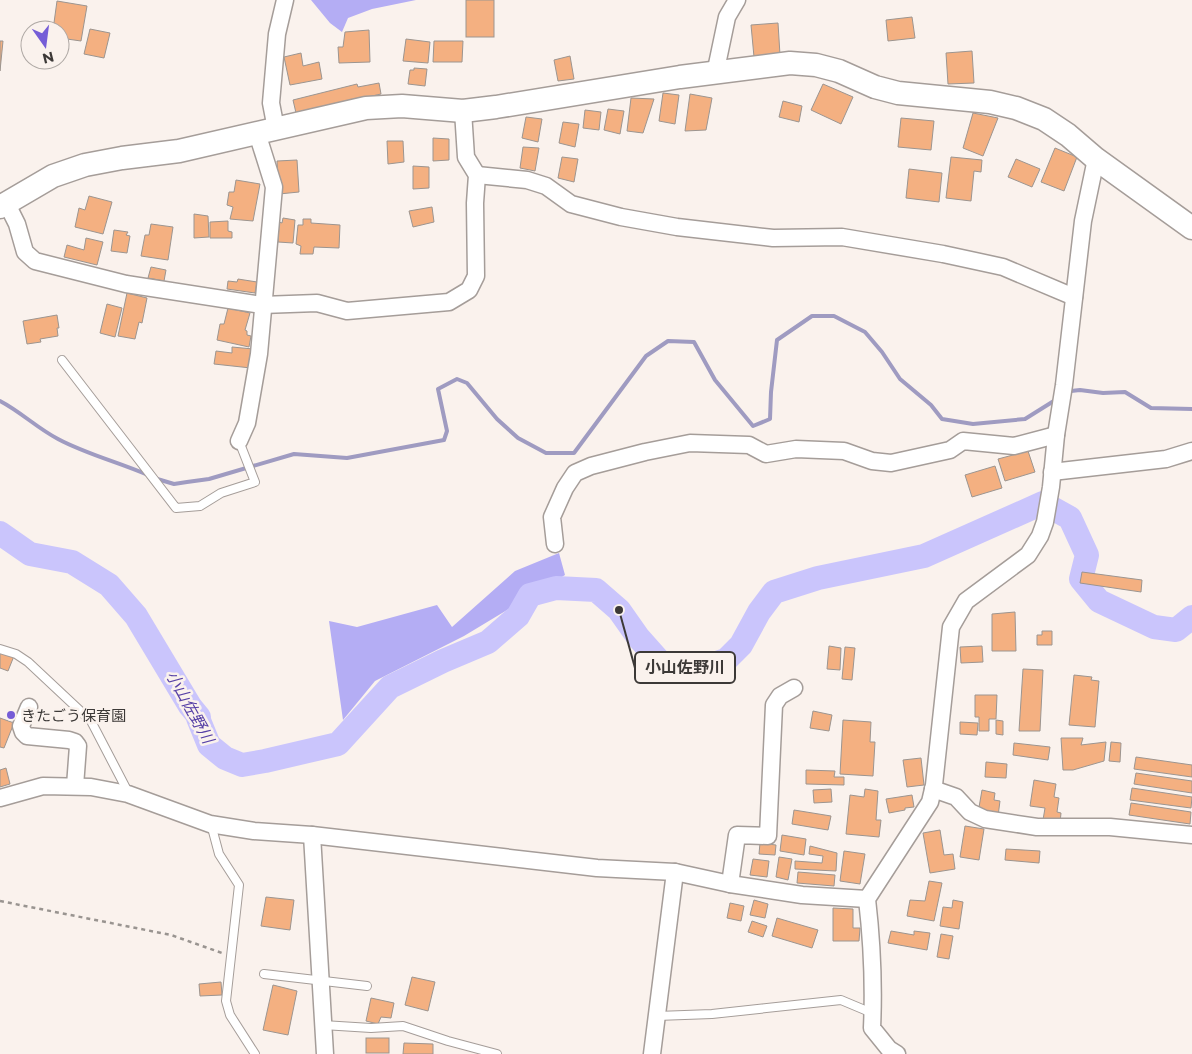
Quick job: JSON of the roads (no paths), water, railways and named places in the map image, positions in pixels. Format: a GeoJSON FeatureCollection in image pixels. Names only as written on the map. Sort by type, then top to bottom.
{"type":"FeatureCollection","features":[{"type":"Feature","properties":{"kind":"street"},"geometry":{"type":"LineString","coordinates":[[239,441],[247,423],[259,354],[274,187],[267,131],[277,34],[285,0]]}},
{"type":"Feature","properties":{"kind":"street"},"geometry":{"type":"LineString","coordinates":[[715,74],[727,17],[737,0]]}},
{"type":"Feature","properties":{"kind":"street"},"geometry":{"type":"LineString","coordinates":[[463,111],[466,157],[477,175],[475,203],[476,276],[469,290],[449,302],[346,311],[317,303],[262,305],[126,284],[35,261],[25,252],[17,224],[3,206],[53,176],[85,165],[179,151],[366,108],[402,106],[463,111],[680,77],[790,63],[816,65],[838,71],[875,87],[898,94],[990,102],[1016,108],[1044,119],[1192,228]]}},
{"type":"Feature","properties":{"kind":"street"},"geometry":{"type":"LineString","coordinates":[[897,1054],[889,1049],[872,1028],[874,992],[872,938],[866,899],[930,802],[951,627],[966,601],[1028,555],[1040,536],[1045,522],[1064,386],[1083,221],[1096,159]]}},
{"type":"Feature","properties":{"kind":"street"},"geometry":{"type":"LineString","coordinates":[[477,175],[527,180],[546,186],[571,204],[621,217],[677,227],[773,238],[842,238],[943,254],[1004,267],[1074,297]]}},
{"type":"Feature","properties":{"kind":"street"},"geometry":{"type":"LineString","coordinates":[[555,544],[552,517],[564,488],[575,473],[592,466],[645,452],[690,443],[749,445],[766,454],[796,449],[844,451],[872,461],[891,463],[950,450],[963,441],[1014,446],[1056,435]]}},
{"type":"Feature","properties":{"kind":"street"},"geometry":{"type":"LineString","coordinates":[[1052,479],[1166,459],[1192,451]]}},
{"type":"Feature","properties":{"kind":"street"},"geometry":{"type":"LineString","coordinates":[[730,884],[737,835],[768,836],[774,705],[780,696],[794,688]]}},
{"type":"Feature","properties":{"kind":"street"},"geometry":{"type":"LineString","coordinates":[[29,707],[21,726],[26,736],[69,740],[75,742],[78,746],[74,786]]}},
{"type":"Feature","properties":{"kind":"street"},"geometry":{"type":"LineString","coordinates":[[0,798],[43,786],[74,786],[128,794],[210,824],[254,831],[312,835],[597,868],[675,872],[730,884],[802,895],[866,899]]}},
{"type":"Feature","properties":{"kind":"street"},"geometry":{"type":"LineString","coordinates":[[933,789],[956,797],[970,812],[986,819],[1037,827],[1110,826],[1192,835]]}},
{"type":"Feature","properties":{"kind":"street"},"geometry":{"type":"LineString","coordinates":[[312,835],[325,1054]]}},
{"type":"Feature","properties":{"kind":"street"},"geometry":{"type":"LineString","coordinates":[[652,1054],[675,872]]}},
{"type":"Feature","properties":{"kind":"lane"},"geometry":{"type":"LineString","coordinates":[[62,360],[176,508],[200,506],[221,493],[255,482],[239,441]]}},
{"type":"Feature","properties":{"kind":"lane"},"geometry":{"type":"LineString","coordinates":[[0,649],[16,654],[28,662],[91,721],[128,794]]}},
{"type":"Feature","properties":{"kind":"lane"},"geometry":{"type":"LineString","coordinates":[[210,824],[219,854],[239,885],[226,1001],[230,1015],[255,1054]]}},
{"type":"Feature","properties":{"kind":"lane"},"geometry":{"type":"LineString","coordinates":[[264,974],[367,986]]}},
{"type":"Feature","properties":{"kind":"lane"},"geometry":{"type":"LineString","coordinates":[[658,1016],[712,1014],[841,1000],[872,1014]]}},
{"type":"Feature","properties":{"kind":"lane"},"geometry":{"type":"LineString","coordinates":[[323,1024],[371,1028],[403,1026],[448,1041],[497,1054]]}},
{"type":"Feature","properties":{"kind":"waterway"},"geometry":{"type":"LineString","coordinates":[[154,478],[174,484],[209,479],[294,454],[347,458],[444,440],[447,431],[438,389],[457,379],[467,383],[497,419],[518,438],[546,453],[574,453],[646,356],[668,341],[694,342],[715,380],[753,426],[770,419],[777,340],[812,316],[834,316],[865,332],[882,352],[900,379],[931,405],[942,419],[973,424],[1025,419],[1057,399]]}},
{"type":"Feature","properties":{"kind":"waterway"},"geometry":{"type":"LineString","coordinates":[[1067,393],[1080,390],[1103,393],[1125,392],[1151,408],[1192,409]]}},
{"type":"Feature","properties":{"kind":"waterway"},"geometry":{"type":"LineString","coordinates":[[0,401],[58,439],[148,475]]}},
{"type":"Feature","properties":{"kind":"waterway","name":"小山佐野川"},"geometry":{"type":"LineString","coordinates":[[0,533],[30,554],[72,562],[109,585],[136,616],[190,706],[199,717],[209,745],[225,758],[242,765],[338,744],[390,687],[443,661],[488,642],[518,616],[530,595],[556,588],[596,590],[619,610],[638,637],[662,664],[690,672],[726,660],[741,645],[759,612],[774,592],[818,578],[924,556],[1043,503],[1070,518],[1087,555],[1081,579],[1099,601],[1154,627],[1176,630],[1192,617]]}},
{"type":"Feature","properties":{"kind":"place","name":"小山佐野川"},"geometry":{"type":"Point","coordinates":[619,610]}},
{"type":"Feature","properties":{"kind":"place","name":"きたごう保育園"},"geometry":{"type":"Point","coordinates":[11,715]}}]}
